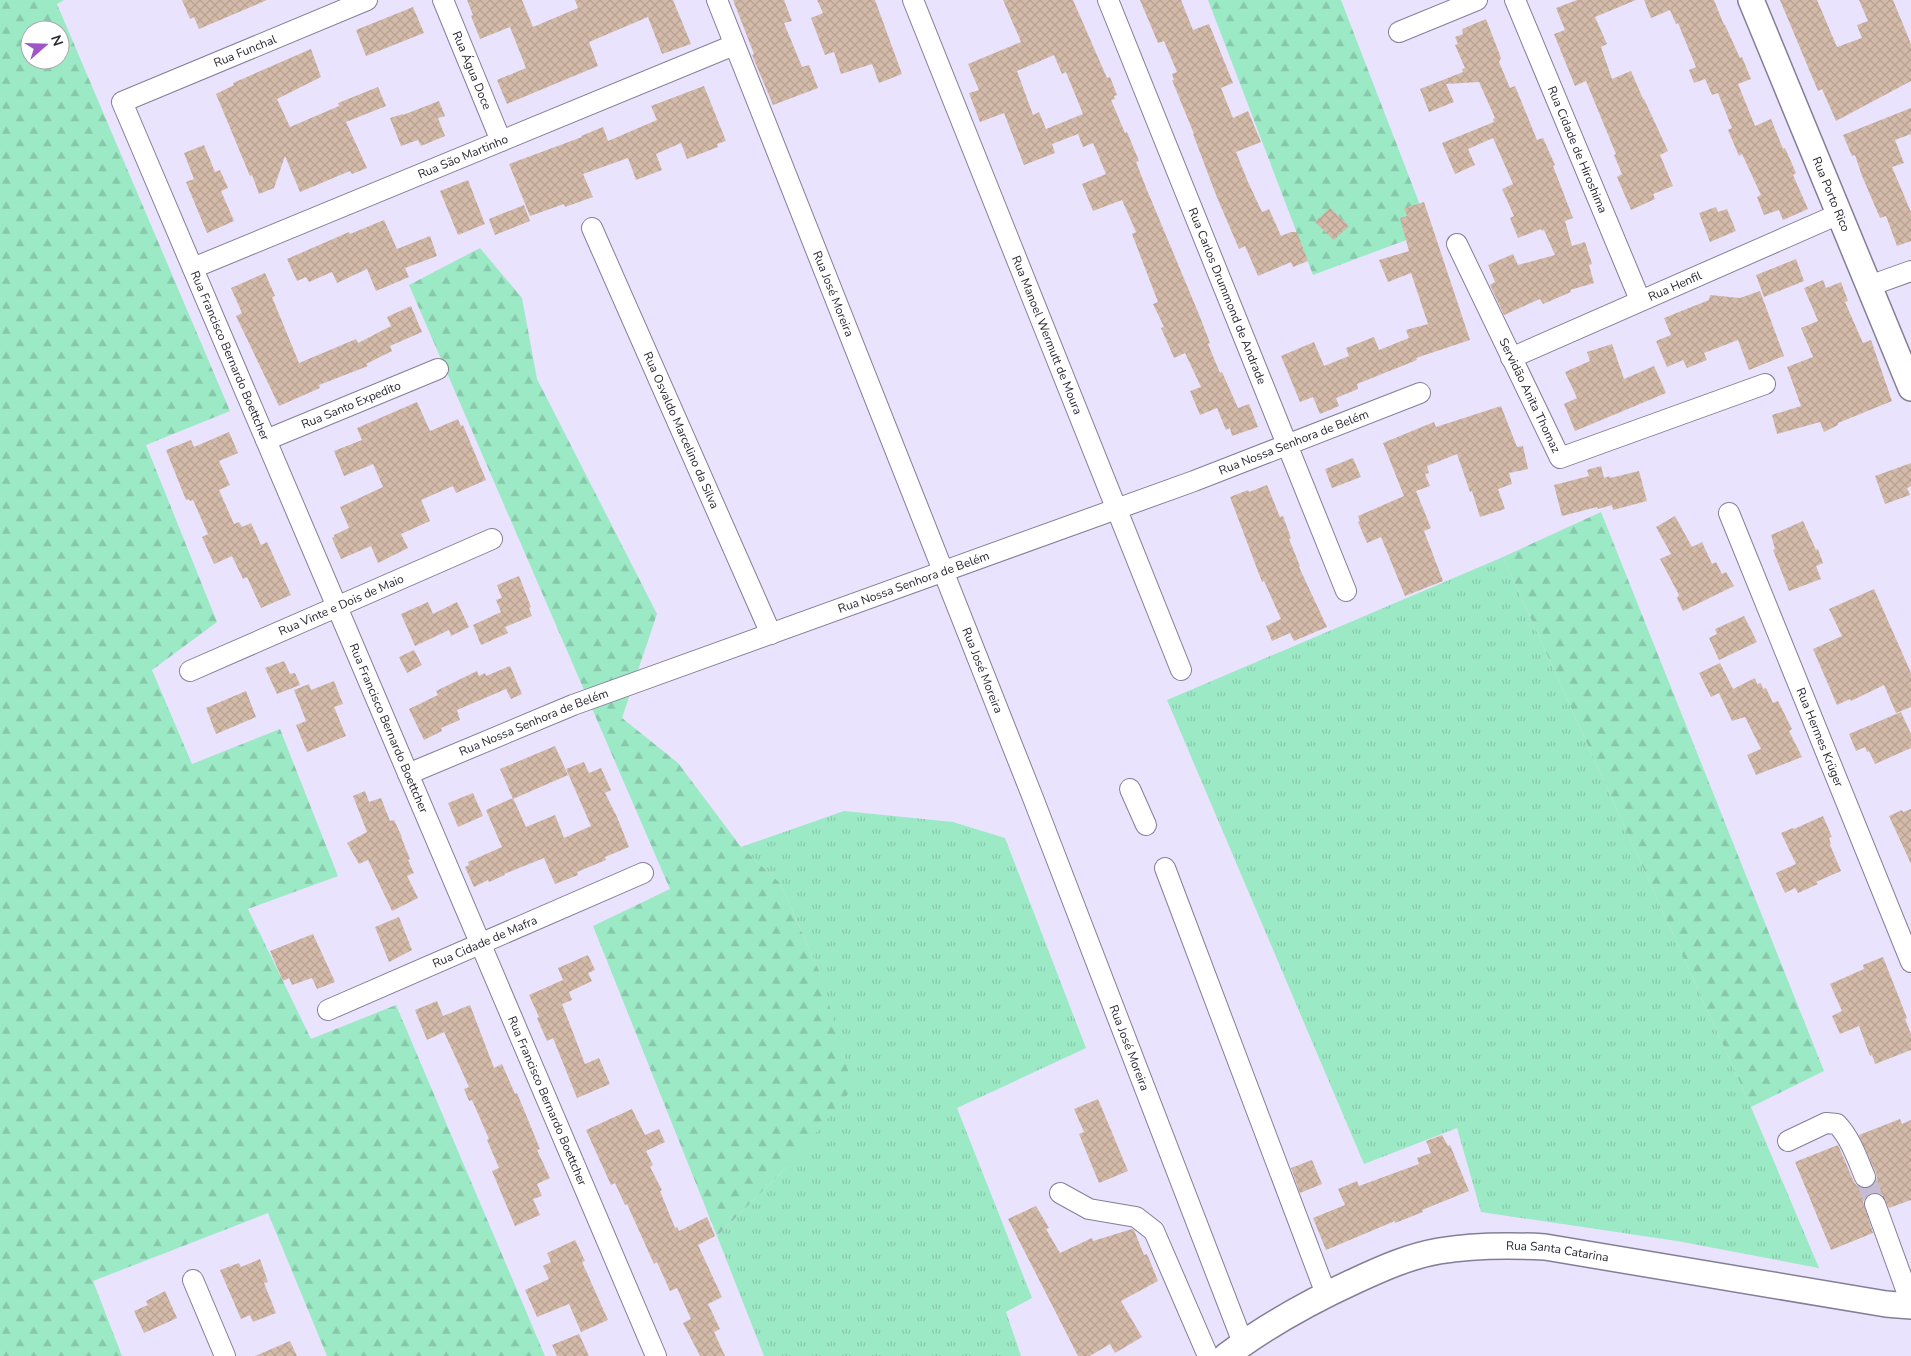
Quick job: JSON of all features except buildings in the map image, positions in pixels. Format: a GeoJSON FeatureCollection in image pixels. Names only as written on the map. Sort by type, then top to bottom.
{"type":"FeatureCollection","features":[{"type":"Feature","properties":{"kind":"main road","name":"Rua Porto Rico"},"geometry":{"type":"LineString","coordinates":[[1751,0],[1911,388]]}},
{"type":"Feature","properties":{"kind":"main road","name":"Rua Santa Catarina"},"geometry":{"type":"LineString","coordinates":[[1234,1350],[1326,1294],[1383,1268],[1407,1259],[1438,1251],[1504,1245],[1545,1247],[1886,1304],[1911,1304]]}},
{"type":"Feature","properties":{"kind":"street","name":"Rua Funchal"},"geometry":{"type":"LineString","coordinates":[[122,102],[367,0]]}},
{"type":"Feature","properties":{"kind":"street","name":"Rua Água Doce"},"geometry":{"type":"LineString","coordinates":[[442,0],[501,141]]}},
{"type":"Feature","properties":{"kind":"street","name":"Rua José Moreira"},"geometry":{"type":"LineString","coordinates":[[717,0],[1036,807],[1234,1350]]}},
{"type":"Feature","properties":{"kind":"street","name":"Rua Manoel Wermutt de Moura"},"geometry":{"type":"LineString","coordinates":[[913,0],[1180,670]]}},
{"type":"Feature","properties":{"kind":"street","name":"Rua Carlos Drummond de Andrade"},"geometry":{"type":"LineString","coordinates":[[1108,0],[1346,591]]}},
{"type":"Feature","properties":{"kind":"street"},"geometry":{"type":"LineString","coordinates":[[1399,32],[1477,0]]}},
{"type":"Feature","properties":{"kind":"street","name":"Rua Cidade de Hiroshima"},"geometry":{"type":"LineString","coordinates":[[1515,0],[1640,300]]}},
{"type":"Feature","properties":{"kind":"street","name":"Rua São Martinho"},"geometry":{"type":"LineString","coordinates":[[192,268],[734,45]]}},
{"type":"Feature","properties":{"kind":"street","name":"Rua Francisco Bernardo Boettcher"},"geometry":{"type":"LineString","coordinates":[[122,102],[656,1356]]}},
{"type":"Feature","properties":{"kind":"street","name":"Rua Henfil"},"geometry":{"type":"LineString","coordinates":[[1510,358],[1839,214]]}},
{"type":"Feature","properties":{"kind":"street","name":"Rua Osvaldo Marcelino da Silva"},"geometry":{"type":"LineString","coordinates":[[592,228],[771,634]]}},
{"type":"Feature","properties":{"kind":"street","name":"Servidão Anita Thomaz"},"geometry":{"type":"LineString","coordinates":[[1457,244],[1510,358],[1560,458],[1765,384]]}},
{"type":"Feature","properties":{"kind":"street"},"geometry":{"type":"LineString","coordinates":[[1869,286],[1911,271]]}},
{"type":"Feature","properties":{"kind":"street","name":"Rua Santo Expedito"},"geometry":{"type":"LineString","coordinates":[[266,440],[438,369]]}},
{"type":"Feature","properties":{"kind":"street","name":"Rua Nossa Senhora de Belém"},"geometry":{"type":"LineString","coordinates":[[408,774],[573,705],[1116,509],[1288,445],[1420,393]]}},
{"type":"Feature","properties":{"kind":"street","name":"Rua Hermes Krüger"},"geometry":{"type":"LineString","coordinates":[[1729,513],[1911,962]]}},
{"type":"Feature","properties":{"kind":"street","name":"Rua Vinte e Dois de Maio"},"geometry":{"type":"LineString","coordinates":[[190,671],[492,539]]}},
{"type":"Feature","properties":{"kind":"street"},"geometry":{"type":"LineString","coordinates":[[1130,789],[1146,825]]}},
{"type":"Feature","properties":{"kind":"street"},"geometry":{"type":"LineString","coordinates":[[1164,868],[1326,1294]]}},
{"type":"Feature","properties":{"kind":"street","name":"Rua Cidade de Mafra"},"geometry":{"type":"LineString","coordinates":[[328,1010],[643,873]]}},
{"type":"Feature","properties":{"kind":"street"},"geometry":{"type":"LineString","coordinates":[[1788,1141],[1826,1123],[1837,1124],[1846,1134],[1864,1177]]}},
{"type":"Feature","properties":{"kind":"street"},"geometry":{"type":"LineString","coordinates":[[1060,1194],[1089,1210],[1136,1217],[1154,1231],[1208,1356]]}},
{"type":"Feature","properties":{"kind":"street"},"geometry":{"type":"LineString","coordinates":[[1875,1204],[1911,1304]]}},
{"type":"Feature","properties":{"kind":"street"},"geometry":{"type":"LineString","coordinates":[[193,1280],[224,1356]]}},
{"type":"Feature","properties":{"kind":"green space"},"geometry":{"type":"Polygon","coordinates":[[[0,0],[64,0],[57,4],[64,20],[20,20],[20,70],[70,70],[70,35],[230,411],[146,445],[217,622],[152,670],[192,764],[280,729],[338,876],[248,909],[311,1039],[396,1005],[545,1356],[327,1356],[268,1213],[93,1281],[122,1356],[0,1356],[0,0]]]}},
{"type":"Feature","properties":{"kind":"green space"},"geometry":{"type":"Polygon","coordinates":[[[1208,0],[1341,0],[1430,231],[1313,275],[1208,0]]]}},
{"type":"Feature","properties":{"kind":"green space"},"geometry":{"type":"Polygon","coordinates":[[[480,248],[522,298],[537,379],[657,614],[622,718],[678,763],[741,847],[780,883],[820,973],[853,1088],[788,1166],[717,1236],[593,926],[670,889],[409,285],[480,248]]]}},
{"type":"Feature","properties":{"kind":"green space"},"geometry":{"type":"Polygon","coordinates":[[[1601,512],[1824,1071],[1751,1107],[1503,557],[1601,512]]]}},
{"type":"Feature","properties":{"kind":"green space"},"geometry":{"type":"Polygon","coordinates":[[[1503,557],[1751,1107],[1819,1268],[1677,1241],[1481,1212],[1457,1128],[1364,1164],[1167,700],[1503,557]]]}},
{"type":"Feature","properties":{"kind":"green space"},"geometry":{"type":"Polygon","coordinates":[[[844,811],[953,822],[1005,838],[1086,1048],[957,1108],[1032,1298],[1006,1312],[1021,1356],[764,1356],[717,1236],[788,1166],[820,973],[780,883],[741,847],[844,811]]]}},
{"type":"Feature","properties":{"kind":"tunnel"},"geometry":{"type":"LineString","coordinates":[[1865,1177],[1875,1204]]}}]}
